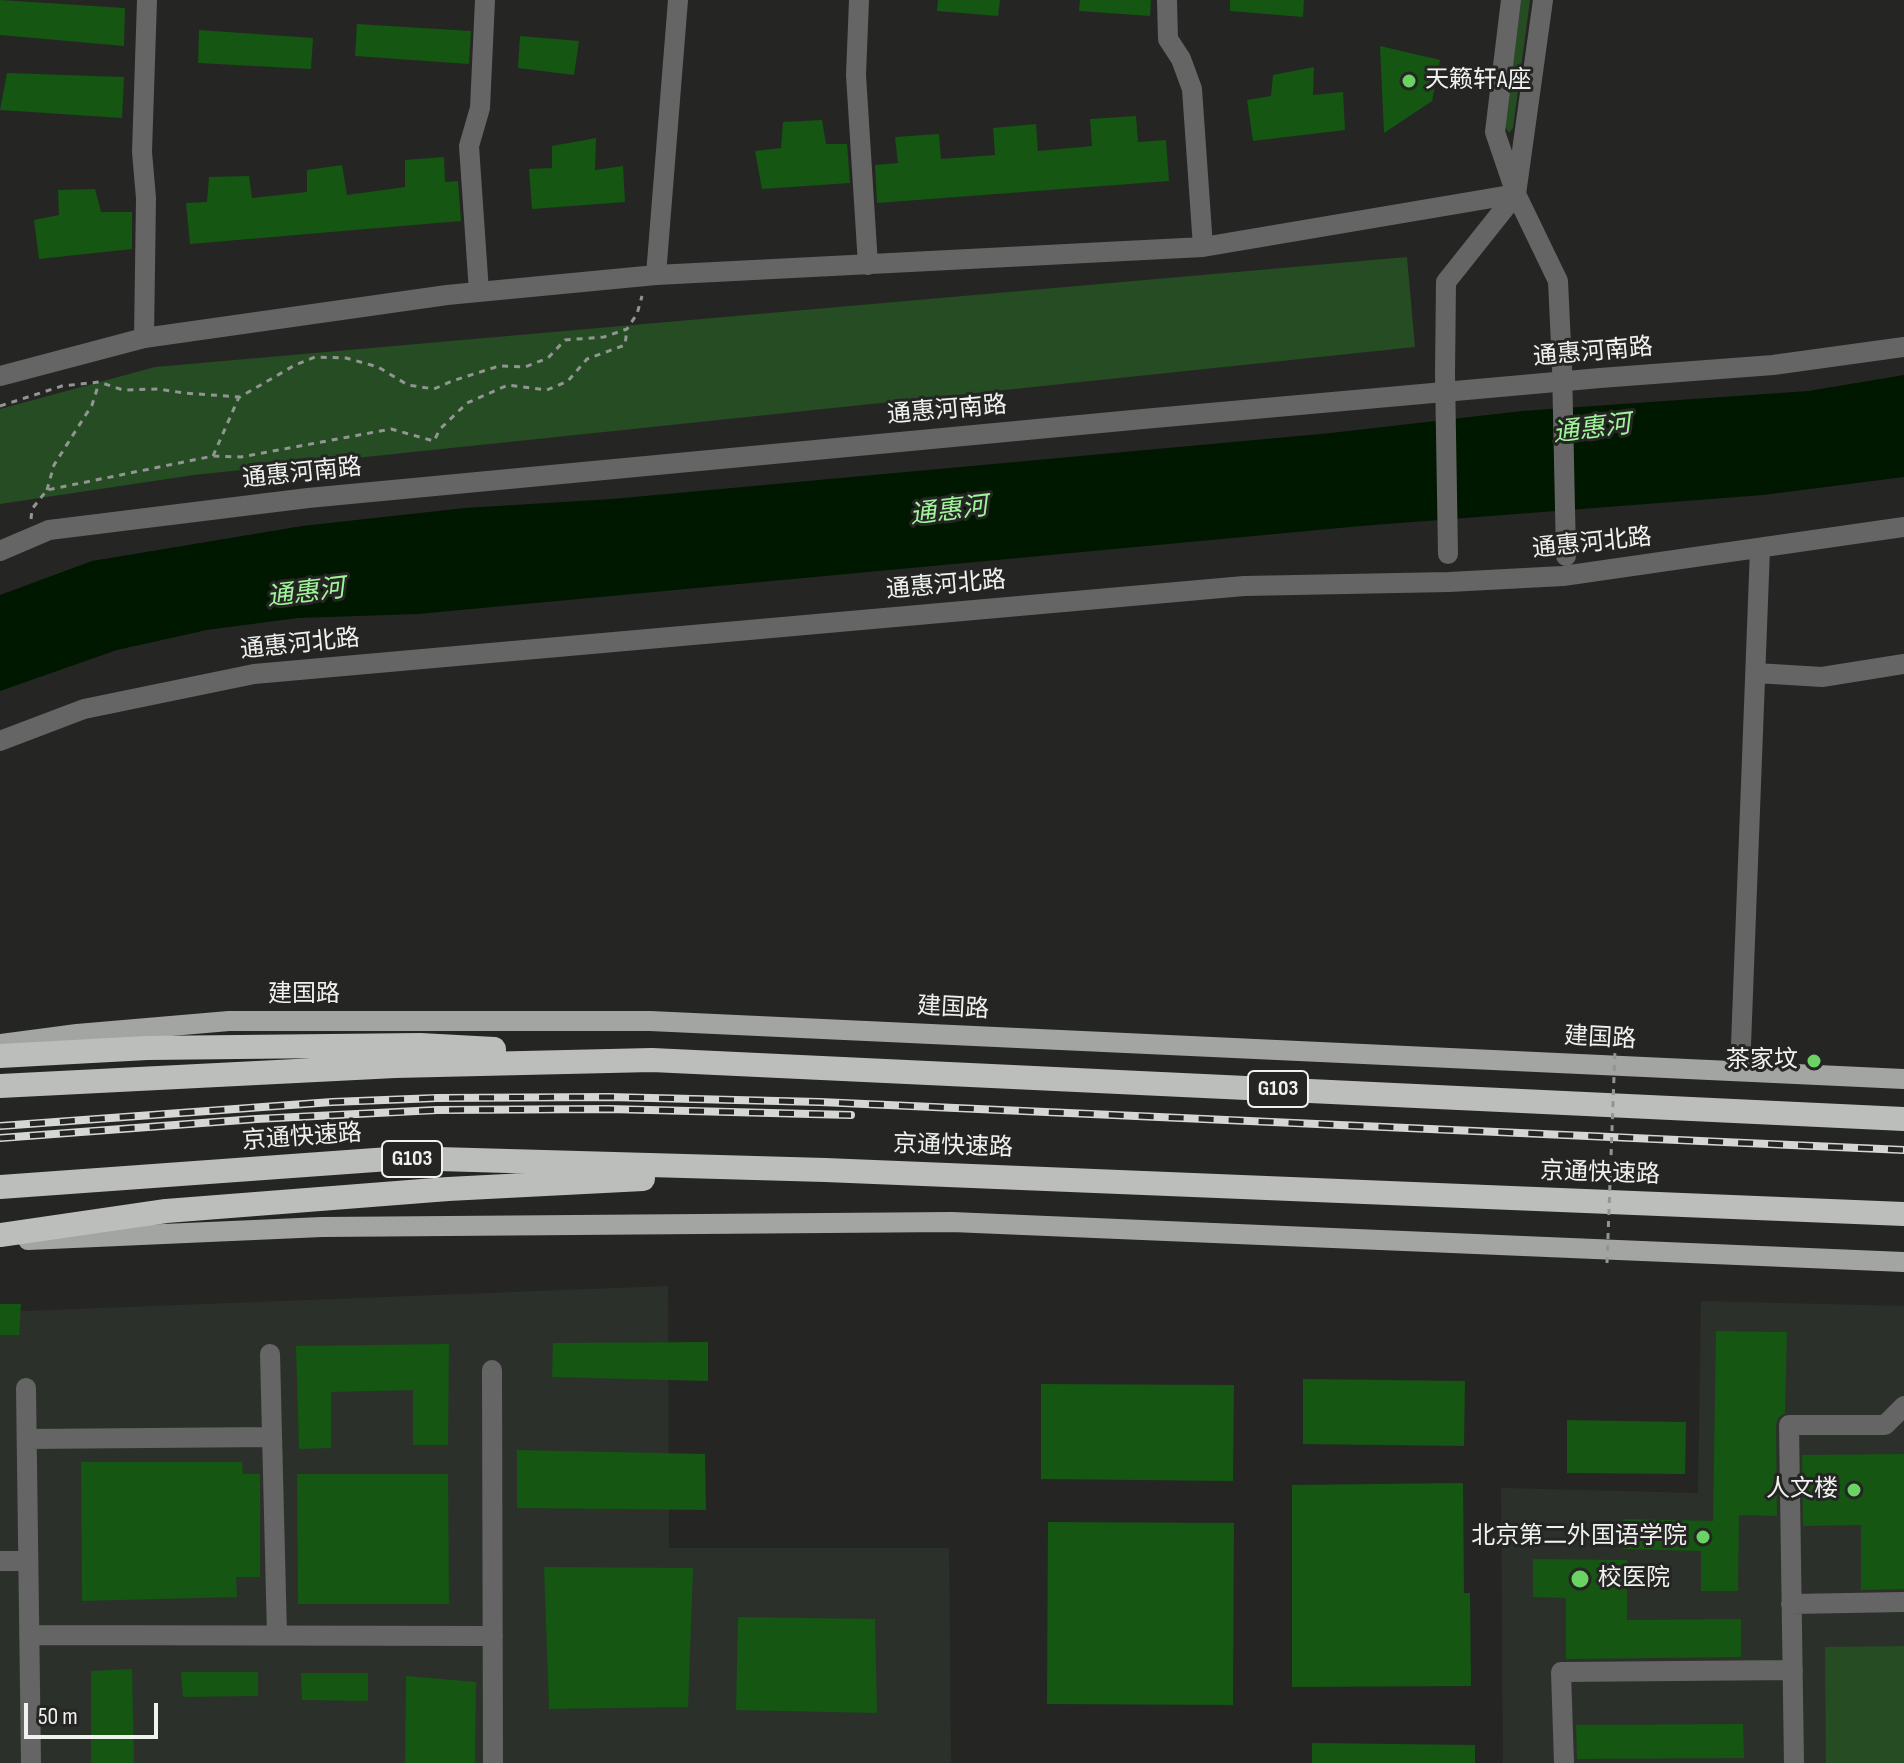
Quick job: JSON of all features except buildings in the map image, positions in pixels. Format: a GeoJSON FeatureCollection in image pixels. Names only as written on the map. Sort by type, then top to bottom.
{"type":"FeatureCollection","features":[{"type":"Feature","properties":{"kind":"highway"},"geometry":{"type":"LineString","coordinates":[[0,1056],[147,1048],[420,1045],[652,1060]]}},
{"type":"Feature","properties":{"kind":"highway","name":"G103"},"geometry":{"type":"LineString","coordinates":[[0,1086],[395,1066],[652,1060],[1904,1119]]}},
{"type":"Feature","properties":{"kind":"highway","name":"京通快速路"},"geometry":{"type":"LineString","coordinates":[[0,1187],[403,1158],[825,1170],[1904,1214]]}},
{"type":"Feature","properties":{"kind":"highway"},"geometry":{"type":"LineString","coordinates":[[0,1235],[166,1211],[448,1189],[825,1170]]}},
{"type":"Feature","properties":{"kind":"main road","name":"建国路"},"geometry":{"type":"LineString","coordinates":[[0,1044],[229,1021],[650,1021],[1904,1079]]}},
{"type":"Feature","properties":{"kind":"main road"},"geometry":{"type":"LineString","coordinates":[[0,1242],[322,1227],[952,1222],[1904,1262]]}},
{"type":"Feature","properties":{"kind":"street"},"geometry":{"type":"LineString","coordinates":[[144,338],[146,198],[142,152],[147,0]]}},
{"type":"Feature","properties":{"kind":"street"},"geometry":{"type":"LineString","coordinates":[[479,292],[469,146],[480,108],[485,0]]}},
{"type":"Feature","properties":{"kind":"street"},"geometry":{"type":"LineString","coordinates":[[650,276],[678,0]]}},
{"type":"Feature","properties":{"kind":"street"},"geometry":{"type":"LineString","coordinates":[[859,0],[856,75],[868,265]]}},
{"type":"Feature","properties":{"kind":"street"},"geometry":{"type":"LineString","coordinates":[[1167,0],[1168,39],[1181,59],[1192,89],[1203,247]]}},
{"type":"Feature","properties":{"kind":"street"},"geometry":{"type":"LineString","coordinates":[[1511,0],[1495,132],[1516,194],[1558,281],[1564,566]]}},
{"type":"Feature","properties":{"kind":"street"},"geometry":{"type":"LineString","coordinates":[[1449,582],[1446,282],[1516,194],[1543,0]]}},
{"type":"Feature","properties":{"kind":"street"},"geometry":{"type":"LineString","coordinates":[[0,376],[144,338],[479,292],[650,276],[1203,247],[1516,194]]}},
{"type":"Feature","properties":{"kind":"street","name":"通惠河南路"},"geometry":{"type":"LineString","coordinates":[[0,551],[49,530],[308,498],[1222,412],[1773,365],[1904,347]]}},
{"type":"Feature","properties":{"kind":"street","name":"通惠河北路"},"geometry":{"type":"LineString","coordinates":[[0,741],[84,709],[254,674],[1244,586],[1449,582],[1564,566],[1760,549],[1904,527]]}},
{"type":"Feature","properties":{"kind":"street"},"geometry":{"type":"LineString","coordinates":[[1740,1071],[1760,549]]}},
{"type":"Feature","properties":{"kind":"street"},"geometry":{"type":"LineString","coordinates":[[1756,673],[1822,677],[1904,664]]}},
{"type":"Feature","properties":{"kind":"street"},"geometry":{"type":"LineString","coordinates":[[270,1354],[277,1635]]}},
{"type":"Feature","properties":{"kind":"street"},"geometry":{"type":"LineString","coordinates":[[492,1370],[493,1763]]}},
{"type":"Feature","properties":{"kind":"street"},"geometry":{"type":"LineString","coordinates":[[26,1388],[31,1763]]}},
{"type":"Feature","properties":{"kind":"street"},"geometry":{"type":"LineString","coordinates":[[1794,1763],[1789,1425],[1885,1425],[1904,1406]]}},
{"type":"Feature","properties":{"kind":"street"},"geometry":{"type":"LineString","coordinates":[[27,1439],[272,1437]]}},
{"type":"Feature","properties":{"kind":"street"},"geometry":{"type":"LineString","coordinates":[[0,1561],[28,1561]]}},
{"type":"Feature","properties":{"kind":"street"},"geometry":{"type":"LineString","coordinates":[[1791,1604],[1904,1602]]}},
{"type":"Feature","properties":{"kind":"street"},"geometry":{"type":"LineString","coordinates":[[29,1635],[493,1636]]}},
{"type":"Feature","properties":{"kind":"street"},"geometry":{"type":"LineString","coordinates":[[1564,1763],[1561,1672],[1793,1670]]}},
{"type":"Feature","properties":{"kind":"path"},"geometry":{"type":"LineString","coordinates":[[47,490],[213,456],[241,457],[391,429],[434,441],[440,429],[467,403],[508,385],[547,390],[568,381],[587,359],[625,345],[627,329],[637,314],[650,276]]}},
{"type":"Feature","properties":{"kind":"path"},"geometry":{"type":"LineString","coordinates":[[0,406],[62,386],[99,382],[123,390],[158,389],[240,397],[315,357],[346,358],[378,367],[408,385],[434,389],[499,366],[525,367],[548,358],[565,340],[604,337],[627,329]]}},
{"type":"Feature","properties":{"kind":"path"},"geometry":{"type":"LineString","coordinates":[[27,541],[32,509],[47,490],[54,465],[92,405],[99,382]]}},
{"type":"Feature","properties":{"kind":"path"},"geometry":{"type":"LineString","coordinates":[[213,456],[240,397]]}},
{"type":"Feature","properties":{"kind":"path"},"geometry":{"type":"LineString","coordinates":[[1607,1263],[1615,1050]]}},
{"type":"Feature","properties":{"kind":"shaded area"},"geometry":{"type":"Polygon","coordinates":[[[668,1286],[669,1548],[949,1548],[951,1763],[0,1763],[0,1312],[668,1286]]]}},
{"type":"Feature","properties":{"kind":"shaded area","name":"北京第二外国语学院"},"geometry":{"type":"Polygon","coordinates":[[[1701,1301],[1904,1306],[1904,1763],[1503,1763],[1501,1488],[1698,1493],[1701,1301]]]}},
{"type":"Feature","properties":{"kind":"green space"},"geometry":{"type":"Polygon","coordinates":[[[1521,0],[1530,0],[1513,128],[1509,133],[1505,126],[1521,0]]]}},
{"type":"Feature","properties":{"kind":"green space"},"geometry":{"type":"Polygon","coordinates":[[[1407,257],[1415,347],[194,475],[0,504],[0,409],[155,367],[1407,257]]]}},
{"type":"Feature","properties":{"kind":"green space"},"geometry":{"type":"Polygon","coordinates":[[[1904,1646],[1904,1763],[1826,1763],[1825,1647],[1904,1646]]]}},
{"type":"Feature","properties":{"kind":"water","name":"通惠河"},"geometry":{"type":"Polygon","coordinates":[[[1904,375],[1904,477],[1763,495],[1361,526],[418,614],[298,618],[207,630],[117,650],[0,691],[0,595],[92,561],[302,526],[465,508],[612,499],[1331,433],[1522,411],[1808,391],[1904,375]]]}},
{"type":"Feature","properties":{"kind":"railway"},"geometry":{"type":"LineString","coordinates":[[0,1126],[332,1102],[609,1097],[820,1102],[1904,1150]]}},
{"type":"Feature","properties":{"kind":"railway"},"geometry":{"type":"LineString","coordinates":[[0,1138],[256,1119],[437,1110],[609,1109],[851,1115]]}},
{"type":"Feature","properties":{"kind":"place","name":"天籁轩A座"},"geometry":{"type":"Point","coordinates":[1409,81]}},
{"type":"Feature","properties":{"kind":"place","name":"茶家坟"},"geometry":{"type":"Point","coordinates":[1814,1061]}},
{"type":"Feature","properties":{"kind":"place","name":"人文楼"},"geometry":{"type":"Point","coordinates":[1854,1490]}},
{"type":"Feature","properties":{"kind":"place","name":"北京第二外国语学院"},"geometry":{"type":"Point","coordinates":[1703,1537]}},
{"type":"Feature","properties":{"kind":"place","name":"校医院"},"geometry":{"type":"Point","coordinates":[1580,1579]}}]}
